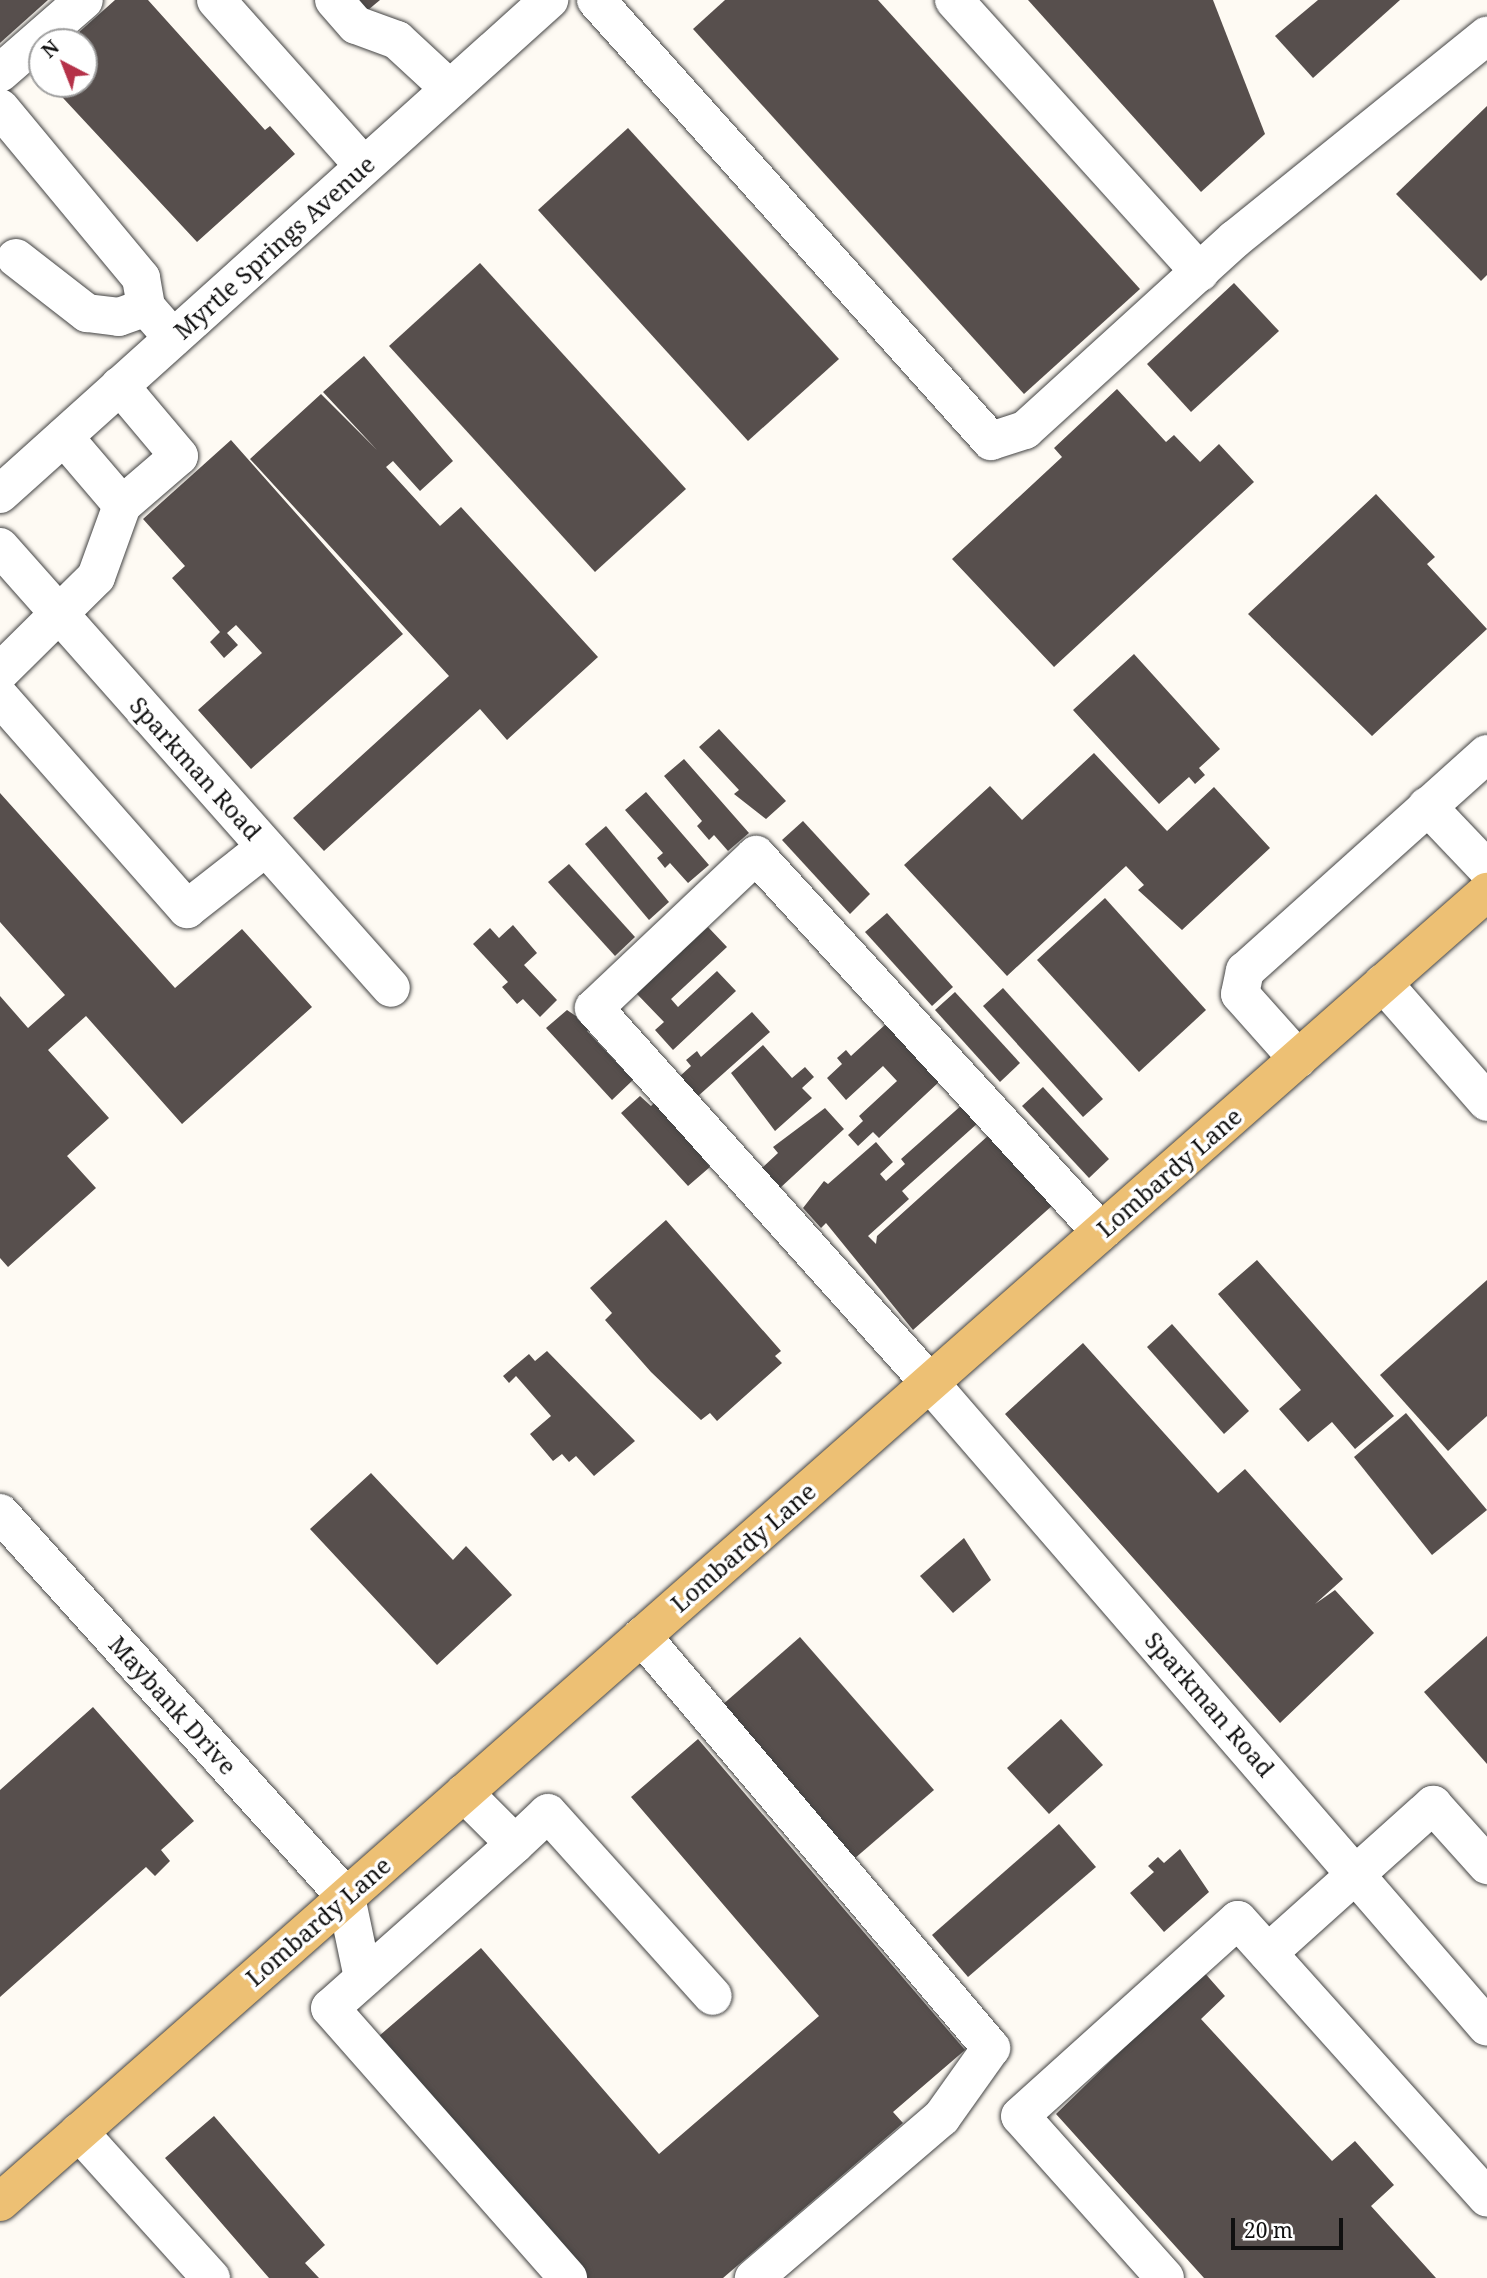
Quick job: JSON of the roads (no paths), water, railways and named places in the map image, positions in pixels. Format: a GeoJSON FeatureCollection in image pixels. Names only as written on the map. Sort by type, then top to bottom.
{"type":"FeatureCollection","features":[{"type":"Feature","properties":{"kind":"main road","name":"Lombardy Lane"},"geometry":{"type":"LineString","coordinates":[[0,2202],[1487,892]]}},
{"type":"Feature","properties":{"kind":"street"},"geometry":{"type":"LineString","coordinates":[[0,74],[85,0]]}},
{"type":"Feature","properties":{"kind":"street"},"geometry":{"type":"LineString","coordinates":[[216,0],[364,166]]}},
{"type":"Feature","properties":{"kind":"street"},"geometry":{"type":"LineString","coordinates":[[334,0],[356,25],[397,40],[450,89]]}},
{"type":"Feature","properties":{"kind":"street","name":"Myrtle Springs Avenue"},"geometry":{"type":"LineString","coordinates":[[0,494],[549,0]]}},
{"type":"Feature","properties":{"kind":"street"},"geometry":{"type":"LineString","coordinates":[[596,0],[991,441],[1025,430],[1200,272],[1487,36]]}},
{"type":"Feature","properties":{"kind":"street"},"geometry":{"type":"LineString","coordinates":[[954,0],[1200,272]]}},
{"type":"Feature","properties":{"kind":"street"},"geometry":{"type":"LineString","coordinates":[[0,108],[141,278],[146,307],[173,338]]}},
{"type":"Feature","properties":{"kind":"street"},"geometry":{"type":"LineString","coordinates":[[16,258],[87,313],[119,317],[146,307]]}},
{"type":"Feature","properties":{"kind":"street"},"geometry":{"type":"LineString","coordinates":[[0,672],[57,611],[96,577],[122,505],[179,456],[120,386]]}},
{"type":"Feature","properties":{"kind":"street"},"geometry":{"type":"LineString","coordinates":[[64,436],[122,505]]}},
{"type":"Feature","properties":{"kind":"street","name":"Sparkman Road"},"geometry":{"type":"LineString","coordinates":[[0,547],[391,988]]}},
{"type":"Feature","properties":{"kind":"street"},"geometry":{"type":"LineString","coordinates":[[0,697],[187,909],[266,847]]}},
{"type":"Feature","properties":{"kind":"street"},"geometry":{"type":"LineString","coordinates":[[1298,1059],[1240,994],[1245,971],[1487,754]]}},
{"type":"Feature","properties":{"kind":"street"},"geometry":{"type":"LineString","coordinates":[[1427,806],[1487,869]]}},
{"type":"Feature","properties":{"kind":"street","name":"Sparkman Road"},"geometry":{"type":"LineString","coordinates":[[1101,1232],[757,855],[594,1008],[930,1382],[1357,1873],[1487,2027]]}},
{"type":"Feature","properties":{"kind":"street"},"geometry":{"type":"LineString","coordinates":[[1383,984],[1487,1102]]}},
{"type":"Feature","properties":{"kind":"street","name":"Maybank Drive"},"geometry":{"type":"LineString","coordinates":[[0,1513],[346,1897]]}},
{"type":"Feature","properties":{"kind":"street"},"geometry":{"type":"LineString","coordinates":[[642,1636],[991,2048],[942,2117],[754,2278]]}},
{"type":"Feature","properties":{"kind":"street"},"geometry":{"type":"LineString","coordinates":[[464,1793],[515,1844]]}},
{"type":"Feature","properties":{"kind":"street"},"geometry":{"type":"LineString","coordinates":[[1268,1953],[1433,1805],[1487,1865]]}},
{"type":"Feature","properties":{"kind":"street"},"geometry":{"type":"LineString","coordinates":[[568,2278],[330,2008],[548,1813],[713,1996]]}},
{"type":"Feature","properties":{"kind":"street"},"geometry":{"type":"LineString","coordinates":[[346,1897],[363,1978]]}},
{"type":"Feature","properties":{"kind":"street"},"geometry":{"type":"LineString","coordinates":[[1165,2278],[1020,2116],[1238,1920],[1487,2198]]}},
{"type":"Feature","properties":{"kind":"street"},"geometry":{"type":"LineString","coordinates":[[79,2132],[211,2278]]}}]}
